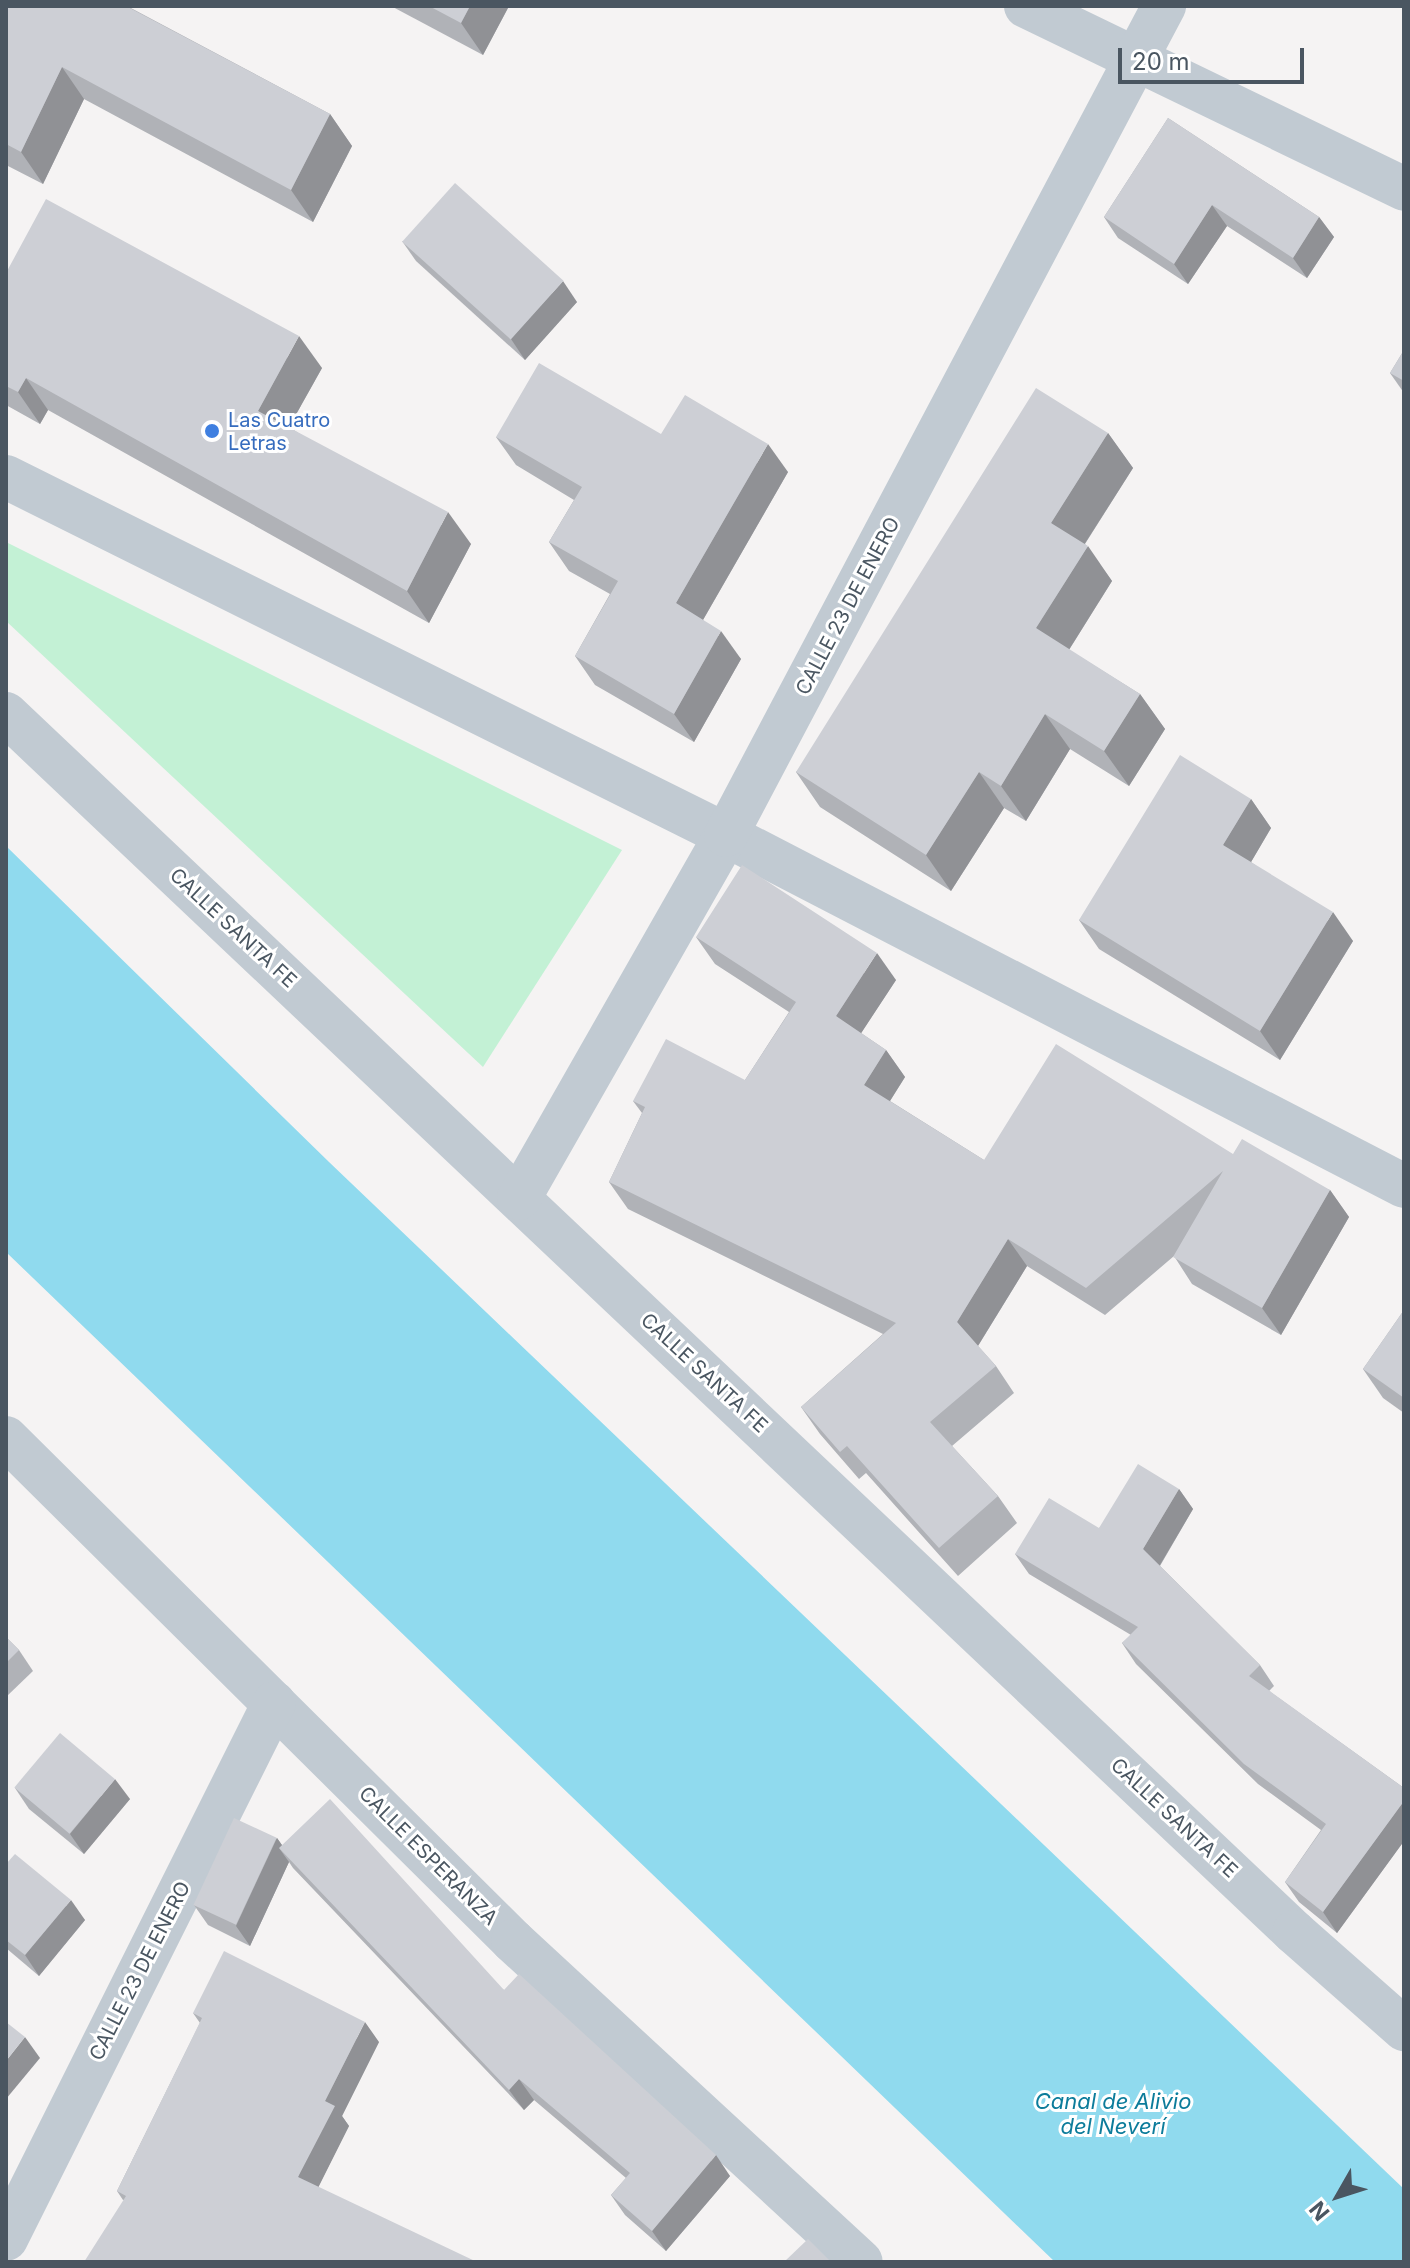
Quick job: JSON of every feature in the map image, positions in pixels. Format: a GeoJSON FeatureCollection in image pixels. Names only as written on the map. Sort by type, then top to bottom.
{"type":"FeatureCollection","features":[{"type":"Feature","properties":{"kind":"street"},"geometry":{"type":"LineString","coordinates":[[1026,6],[1404,189]]}},
{"type":"Feature","properties":{"kind":"street","name":"CALLE 23 DE ENERO"},"geometry":{"type":"LineString","coordinates":[[519,1198],[726,835],[1164,6]]}},
{"type":"Feature","properties":{"kind":"street"},"geometry":{"type":"LineString","coordinates":[[6,477],[726,835],[1404,1186]]}},
{"type":"Feature","properties":{"kind":"street","name":"CALLE SANTA FE"},"geometry":{"type":"LineString","coordinates":[[6,714],[1294,1932],[1404,2029]]}},
{"type":"Feature","properties":{"kind":"street","name":"CALLE ESPERANZA"},"geometry":{"type":"LineString","coordinates":[[8,1442],[513,1941],[861,2262]]}},
{"type":"Feature","properties":{"kind":"street","name":"CALLE 23 DE ENERO"},"geometry":{"type":"LineString","coordinates":[[6,2239],[274,1703]]}},
{"type":"Feature","properties":{"kind":"green space"},"geometry":{"type":"Polygon","coordinates":[[[6,542],[622,850],[483,1067],[6,621],[6,542]]]}},
{"type":"Feature","properties":{"kind":"water","name":"Canal de Alivio del Neverí"},"geometry":{"type":"Polygon","coordinates":[[[6,846],[329,1162],[1404,2189],[1404,2262],[1055,2262],[6,1252],[6,846]]]}},
{"type":"Feature","properties":{"kind":"building"},"geometry":{"type":"Polygon","coordinates":[[[6,6],[126,6],[330,114],[291,190],[62,67],[21,152],[6,144],[6,6]]]}},
{"type":"Feature","properties":{"kind":"building"},"geometry":{"type":"Polygon","coordinates":[[[429,6],[470,6],[461,23],[429,6]]]}},
{"type":"Feature","properties":{"kind":"building"},"geometry":{"type":"Polygon","coordinates":[[[1168,118],[1319,217],[1293,258],[1212,205],[1174,264],[1104,217],[1168,118]]]}},
{"type":"Feature","properties":{"kind":"building"},"geometry":{"type":"Polygon","coordinates":[[[455,183],[563,281],[511,339],[402,242],[455,183]]]}},
{"type":"Feature","properties":{"kind":"building"},"geometry":{"type":"Polygon","coordinates":[[[46,199],[299,336],[258,411],[448,512],[407,591],[26,378],[18,392],[6,386],[6,273],[46,199]]]}},
{"type":"Feature","properties":{"kind":"building"},"geometry":{"type":"Polygon","coordinates":[[[1404,350],[1404,381],[1390,373],[1404,350]]]}},
{"type":"Feature","properties":{"kind":"building"},"geometry":{"type":"Polygon","coordinates":[[[539,363],[661,434],[685,395],[768,444],[676,603],[721,631],[674,714],[575,656],[618,581],[549,542],[582,487],[496,437],[539,363]]]}},
{"type":"Feature","properties":{"kind":"building"},"geometry":{"type":"Polygon","coordinates":[[[1036,388],[1108,433],[1051,523],[1088,546],[1036,628],[1140,694],[1104,751],[1045,714],[1001,786],[979,772],[926,855],[796,772],[1036,388]]]}},
{"type":"Feature","properties":{"kind":"building"},"geometry":{"type":"Polygon","coordinates":[[[1180,755],[1251,799],[1223,845],[1333,912],[1260,1031],[1079,920],[1180,755]]]}},
{"type":"Feature","properties":{"kind":"building"},"geometry":{"type":"Polygon","coordinates":[[[742,865],[877,953],[836,1016],[886,1050],[864,1085],[984,1160],[1056,1044],[1233,1154],[1242,1139],[1330,1190],[1262,1308],[1173,1257],[1223,1171],[1086,1288],[1008,1239],[957,1322],[996,1366],[930,1422],[998,1496],[939,1548],[847,1446],[840,1452],[801,1407],[896,1323],[609,1182],[645,1107],[633,1101],[666,1039],[745,1080],[796,1002],[696,937],[742,865]]]}},
{"type":"Feature","properties":{"kind":"building"},"geometry":{"type":"Polygon","coordinates":[[[1404,1310],[1404,1398],[1363,1369],[1404,1310]]]}},
{"type":"Feature","properties":{"kind":"building"},"geometry":{"type":"Polygon","coordinates":[[[1138,1464],[1179,1489],[1143,1549],[1260,1665],[1249,1676],[1404,1788],[1404,1801],[1323,1912],[1285,1882],[1326,1824],[1244,1764],[1122,1643],[1138,1627],[1015,1554],[1049,1498],[1099,1528],[1138,1464]]]}},
{"type":"Feature","properties":{"kind":"building"},"geometry":{"type":"Polygon","coordinates":[[[6,1637],[19,1650],[6,1663],[6,1637]]]}},
{"type":"Feature","properties":{"kind":"building"},"geometry":{"type":"Polygon","coordinates":[[[60,1733],[115,1779],[70,1834],[14,1787],[60,1733]]]}},
{"type":"Feature","properties":{"kind":"building"},"geometry":{"type":"Polygon","coordinates":[[[330,1799],[504,1990],[519,1974],[716,2155],[652,2231],[611,2195],[630,2173],[519,2079],[509,2090],[279,1848],[330,1799]]]}},
{"type":"Feature","properties":{"kind":"building"},"geometry":{"type":"Polygon","coordinates":[[[234,1818],[277,1838],[236,1925],[193,1905],[234,1818]]]}},
{"type":"Feature","properties":{"kind":"building"},"geometry":{"type":"Polygon","coordinates":[[[15,1854],[71,1900],[25,1955],[6,1940],[6,1864],[15,1854]]]}},
{"type":"Feature","properties":{"kind":"building"},"geometry":{"type":"Polygon","coordinates":[[[224,1951],[365,2022],[325,2101],[335,2106],[298,2177],[477,2262],[84,2262],[126,2196],[117,2191],[202,2018],[193,2013],[224,1951]]]}},
{"type":"Feature","properties":{"kind":"building"},"geometry":{"type":"Polygon","coordinates":[[[6,2022],[25,2037],[6,2061],[6,2022]]]}},
{"type":"Feature","properties":{"kind":"building"},"geometry":{"type":"Polygon","coordinates":[[[808,2239],[831,2262],[784,2262],[808,2239]]]}},
{"type":"Feature","properties":{"kind":"place","name":"Las Cuatro Letras"},"geometry":{"type":"Point","coordinates":[212,431]}}]}
